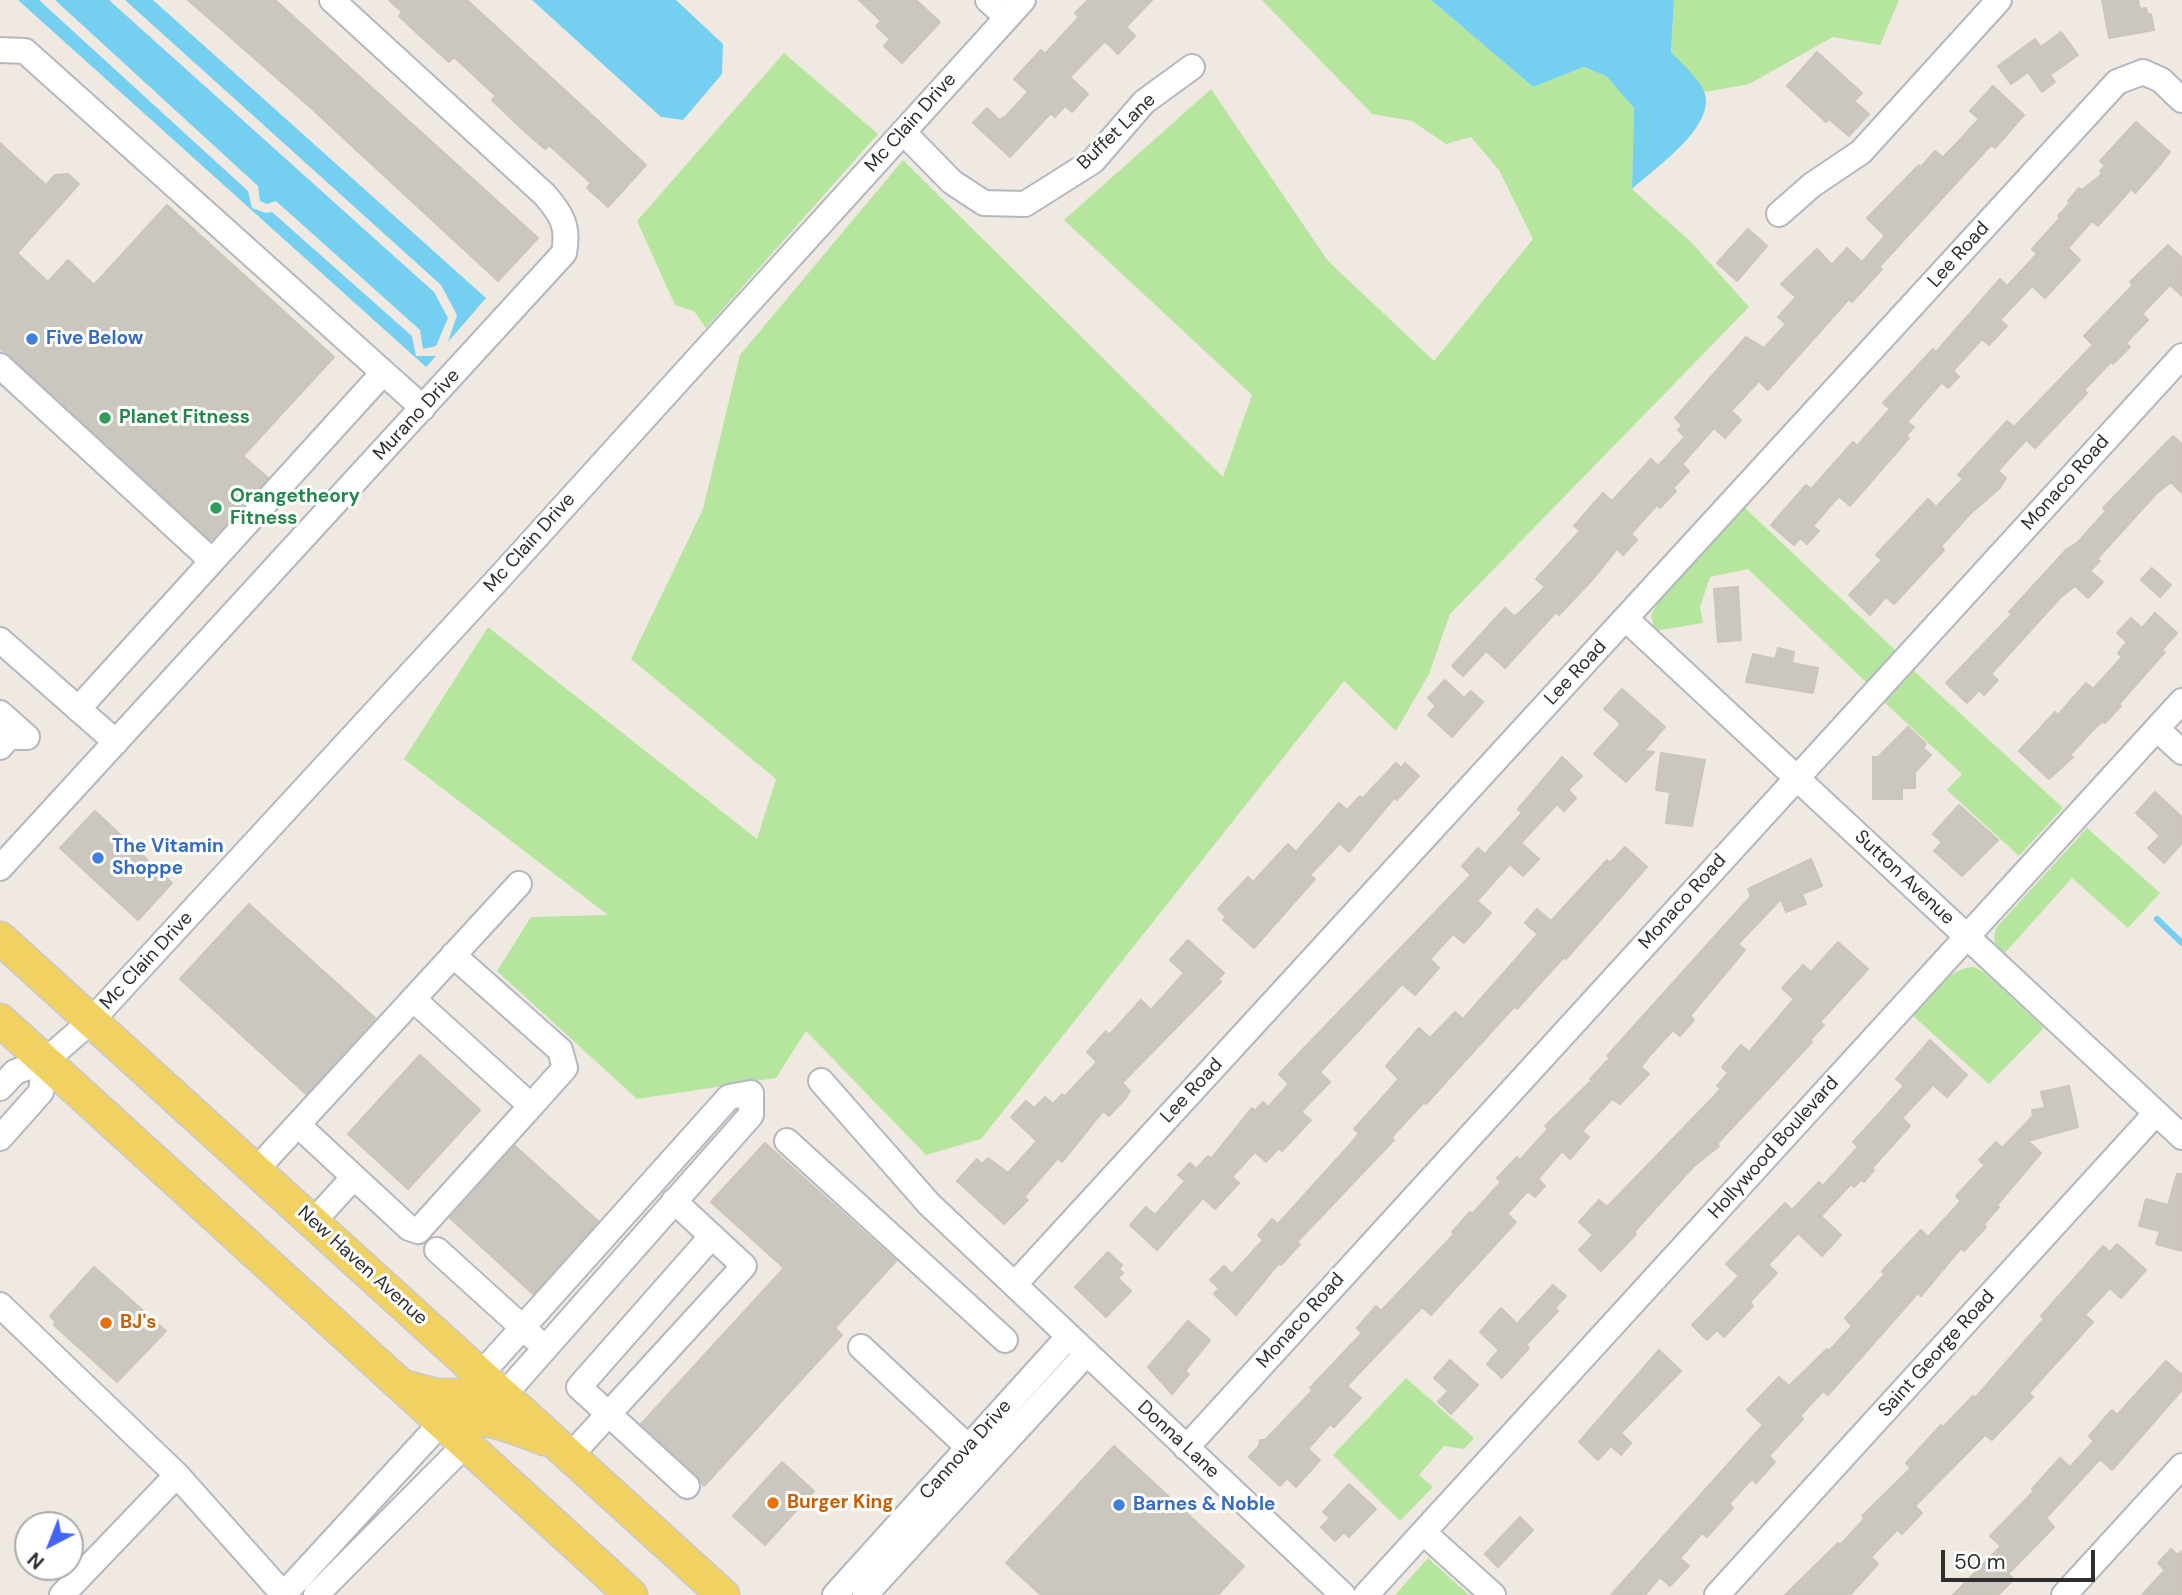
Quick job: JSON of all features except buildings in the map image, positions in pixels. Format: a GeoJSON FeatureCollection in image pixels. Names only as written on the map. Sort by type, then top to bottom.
{"type":"FeatureCollection","features":[{"type":"Feature","properties":{"kind":"main road","name":"New Haven Avenue"},"geometry":{"type":"LineString","coordinates":[[0,938],[723,1595]]}},
{"type":"Feature","properties":{"kind":"main road"},"geometry":{"type":"LineString","coordinates":[[0,1020],[631,1595]]}},
{"type":"Feature","properties":{"kind":"main road"},"geometry":{"type":"LineString","coordinates":[[401,1385],[436,1395],[493,1384]]}},
{"type":"Feature","properties":{"kind":"main road"},"geometry":{"type":"LineString","coordinates":[[442,1422],[471,1417],[495,1421],[565,1450]]}},
{"type":"Feature","properties":{"kind":"street","name":"Murano Drive"},"geometry":{"type":"LineString","coordinates":[[0,868],[564,253],[567,235],[563,216],[545,195],[332,0]]}},
{"type":"Feature","properties":{"kind":"street","name":"Mc Clain Drive"},"geometry":{"type":"LineString","coordinates":[[0,1088],[15,1072],[45,1061],[91,1021],[500,577],[1015,8],[988,0]]}},
{"type":"Feature","properties":{"kind":"street"},"geometry":{"type":"LineString","coordinates":[[1779,214],[1812,185],[1861,152],[1999,0]]}},
{"type":"Feature","properties":{"kind":"street"},"geometry":{"type":"LineString","coordinates":[[0,50],[25,51],[423,408]]}},
{"type":"Feature","properties":{"kind":"street","name":"Buffet Lane"},"geometry":{"type":"LineString","coordinates":[[903,131],[952,182],[984,203],[1025,204],[1093,161],[1144,102],[1192,67]]}},
{"type":"Feature","properties":{"kind":"street","name":"Lee Road"},"geometry":{"type":"LineString","coordinates":[[1015,1284],[2117,82],[2143,72],[2161,80],[2182,100]]}},
{"type":"Feature","properties":{"kind":"street","name":"Monaco Road"},"geometry":{"type":"LineString","coordinates":[[1186,1448],[2182,356]]}},
{"type":"Feature","properties":{"kind":"street"},"geometry":{"type":"LineString","coordinates":[[0,366],[212,561]]}},
{"type":"Feature","properties":{"kind":"street"},"geometry":{"type":"LineString","coordinates":[[78,709],[383,373]]}},
{"type":"Feature","properties":{"kind":"street","name":"Sutton Avenue"},"geometry":{"type":"LineString","coordinates":[[1626,619],[2182,1137]]}},
{"type":"Feature","properties":{"kind":"street"},"geometry":{"type":"LineString","coordinates":[[0,640],[116,742]]}},
{"type":"Feature","properties":{"kind":"street","name":"Hollywood Boulevard"},"geometry":{"type":"LineString","coordinates":[[1366,1595],[2182,702]]}},
{"type":"Feature","properties":{"kind":"street"},"geometry":{"type":"LineString","coordinates":[[0,713],[27,737],[9,737],[0,747]]}},
{"type":"Feature","properties":{"kind":"street"},"geometry":{"type":"LineString","coordinates":[[2157,729],[2182,752]]}},
{"type":"Feature","properties":{"kind":"street"},"geometry":{"type":"LineString","coordinates":[[256,1170],[519,884]]}},
{"type":"Feature","properties":{"kind":"street"},"geometry":{"type":"LineString","coordinates":[[298,1125],[408,1228],[418,1231],[565,1068],[560,1050],[453,955]]}},
{"type":"Feature","properties":{"kind":"street"},"geometry":{"type":"LineString","coordinates":[[413,999],[531,1106]]}},
{"type":"Feature","properties":{"kind":"street"},"geometry":{"type":"LineString","coordinates":[[0,1138],[41,1092],[45,1061]]}},
{"type":"Feature","properties":{"kind":"street","name":"Donna Lane"},"geometry":{"type":"LineString","coordinates":[[821,1081],[929,1204],[1343,1595]]}},
{"type":"Feature","properties":{"kind":"street"},"geometry":{"type":"LineString","coordinates":[[751,1093],[751,1115],[545,1347],[493,1384],[523,1328],[729,1097],[751,1093]]}},
{"type":"Feature","properties":{"kind":"street","name":"Saint George Road"},"geometry":{"type":"LineString","coordinates":[[1717,1595],[2156,1113]]}},
{"type":"Feature","properties":{"kind":"street"},"geometry":{"type":"LineString","coordinates":[[787,1141],[1005,1340]]}},
{"type":"Feature","properties":{"kind":"street"},"geometry":{"type":"LineString","coordinates":[[313,1222],[354,1177]]}},
{"type":"Feature","properties":{"kind":"street"},"geometry":{"type":"LineString","coordinates":[[565,1450],[608,1414],[744,1266],[674,1201]]}},
{"type":"Feature","properties":{"kind":"street"},"geometry":{"type":"LineString","coordinates":[[687,1486],[579,1387],[712,1236]]}},
{"type":"Feature","properties":{"kind":"street"},"geometry":{"type":"LineString","coordinates":[[437,1250],[545,1347]]}},
{"type":"Feature","properties":{"kind":"street"},"geometry":{"type":"LineString","coordinates":[[0,1305],[177,1475],[284,1595],[442,1422]]}},
{"type":"Feature","properties":{"kind":"street","name":"Cannova Drive"},"geometry":{"type":"LineString","coordinates":[[835,1595],[968,1447],[1078,1345]]}},
{"type":"Feature","properties":{"kind":"street","name":"Cannova Drive"},"geometry":{"type":"LineString","coordinates":[[866,1595],[1078,1345]]}},
{"type":"Feature","properties":{"kind":"street"},"geometry":{"type":"LineString","coordinates":[[861,1348],[968,1447]]}},
{"type":"Feature","properties":{"kind":"street"},"geometry":{"type":"LineString","coordinates":[[316,1595],[466,1444]]}},
{"type":"Feature","properties":{"kind":"street"},"geometry":{"type":"LineString","coordinates":[[2064,1595],[2182,1465]]}},
{"type":"Feature","properties":{"kind":"street"},"geometry":{"type":"LineString","coordinates":[[62,1595],[177,1475]]}},
{"type":"Feature","properties":{"kind":"street"},"geometry":{"type":"LineString","coordinates":[[1424,1533],[1493,1595]]}},
{"type":"Feature","properties":{"kind":"green space"},"geometry":{"type":"Polygon","coordinates":[[[1262,0],[1431,0],[1533,87],[1584,67],[1606,76],[1634,108],[1632,189],[1691,242],[1749,307],[1450,614],[1429,674],[1396,731],[1344,681],[981,1139],[926,1155],[806,1031],[776,1078],[637,1099],[497,971],[531,917],[608,915],[404,759],[488,627],[757,839],[776,779],[631,659],[703,509],[740,355],[903,160],[1223,477],[1252,395],[1064,220],[1211,89],[1328,261],[1434,361],[1533,239],[1499,170],[1471,137],[1446,144],[1412,121],[1372,114],[1262,0]]]}},
{"type":"Feature","properties":{"kind":"green space"},"geometry":{"type":"Polygon","coordinates":[[[1674,0],[1899,0],[1880,45],[1833,37],[1749,84],[1705,92],[1671,52],[1674,0]]]}},
{"type":"Feature","properties":{"kind":"green space"},"geometry":{"type":"Polygon","coordinates":[[[784,53],[878,134],[706,328],[694,311],[675,305],[637,221],[784,53]]]}},
{"type":"Feature","properties":{"kind":"green space"},"geometry":{"type":"Polygon","coordinates":[[[1744,507],[1895,650],[1867,683],[1748,569],[1710,577],[1700,607],[1703,623],[1655,631],[1651,615],[1663,594],[1744,507]]]}},
{"type":"Feature","properties":{"kind":"green space"},"geometry":{"type":"Polygon","coordinates":[[[1913,670],[2063,808],[2019,856],[1947,790],[1962,774],[1884,702],[1913,670]]]}},
{"type":"Feature","properties":{"kind":"green space"},"geometry":{"type":"Polygon","coordinates":[[[2087,828],[2160,893],[2128,928],[2072,878],[2003,955],[1995,943],[1996,928],[2087,828]]]}},
{"type":"Feature","properties":{"kind":"green space"},"geometry":{"type":"Polygon","coordinates":[[[1974,967],[1984,972],[2044,1028],[1989,1084],[1913,1016],[1947,978],[1955,972],[1974,967]]]}},
{"type":"Feature","properties":{"kind":"green space"},"geometry":{"type":"Polygon","coordinates":[[[1406,1378],[1474,1438],[1464,1449],[1444,1446],[1419,1475],[1433,1487],[1400,1521],[1333,1455],[1406,1378]]]}},
{"type":"Feature","properties":{"kind":"green space"},"geometry":{"type":"Polygon","coordinates":[[[1428,1558],[1469,1595],[1395,1595],[1428,1558]]]}},
{"type":"Feature","properties":{"kind":"water"},"geometry":{"type":"Polygon","coordinates":[[[18,0],[39,0],[248,191],[252,208],[266,213],[272,212],[412,336],[416,356],[436,356],[426,367],[18,0]]]}},
{"type":"Feature","properties":{"kind":"water"},"geometry":{"type":"Polygon","coordinates":[[[55,0],[109,0],[434,292],[448,318],[436,346],[423,349],[420,330],[276,201],[267,204],[260,201],[258,186],[55,0]]]}},
{"type":"Feature","properties":{"kind":"water"},"geometry":{"type":"Polygon","coordinates":[[[125,0],[153,0],[486,298],[448,342],[457,315],[441,285],[125,0]]]}},
{"type":"Feature","properties":{"kind":"water"},"geometry":{"type":"Polygon","coordinates":[[[532,0],[676,0],[723,44],[722,74],[683,120],[661,117],[532,0]]]}},
{"type":"Feature","properties":{"kind":"water"},"geometry":{"type":"Polygon","coordinates":[[[1431,0],[1674,0],[1671,52],[1703,89],[1705,107],[1701,120],[1668,159],[1632,189],[1634,108],[1606,76],[1584,67],[1533,87],[1431,0]]]}},
{"type":"Feature","properties":{"kind":"waterway"},"geometry":{"type":"LineString","coordinates":[[2157,919],[2182,943]]}},
{"type":"Feature","properties":{"kind":"place","name":"Five Below"},"geometry":{"type":"Point","coordinates":[32,339]}},
{"type":"Feature","properties":{"kind":"place","name":"Planet Fitness"},"geometry":{"type":"Point","coordinates":[105,418]}},
{"type":"Feature","properties":{"kind":"place","name":"Orangetheory Fitness"},"geometry":{"type":"Point","coordinates":[216,508]}},
{"type":"Feature","properties":{"kind":"place","name":"The Vitamin Shoppe"},"geometry":{"type":"Point","coordinates":[98,858]}},
{"type":"Feature","properties":{"kind":"place","name":"BJ's"},"geometry":{"type":"Point","coordinates":[106,1323]}},
{"type":"Feature","properties":{"kind":"place","name":"Burger King"},"geometry":{"type":"Point","coordinates":[773,1503]}},
{"type":"Feature","properties":{"kind":"place","name":"Barnes & Noble"},"geometry":{"type":"Point","coordinates":[1119,1505]}}]}
